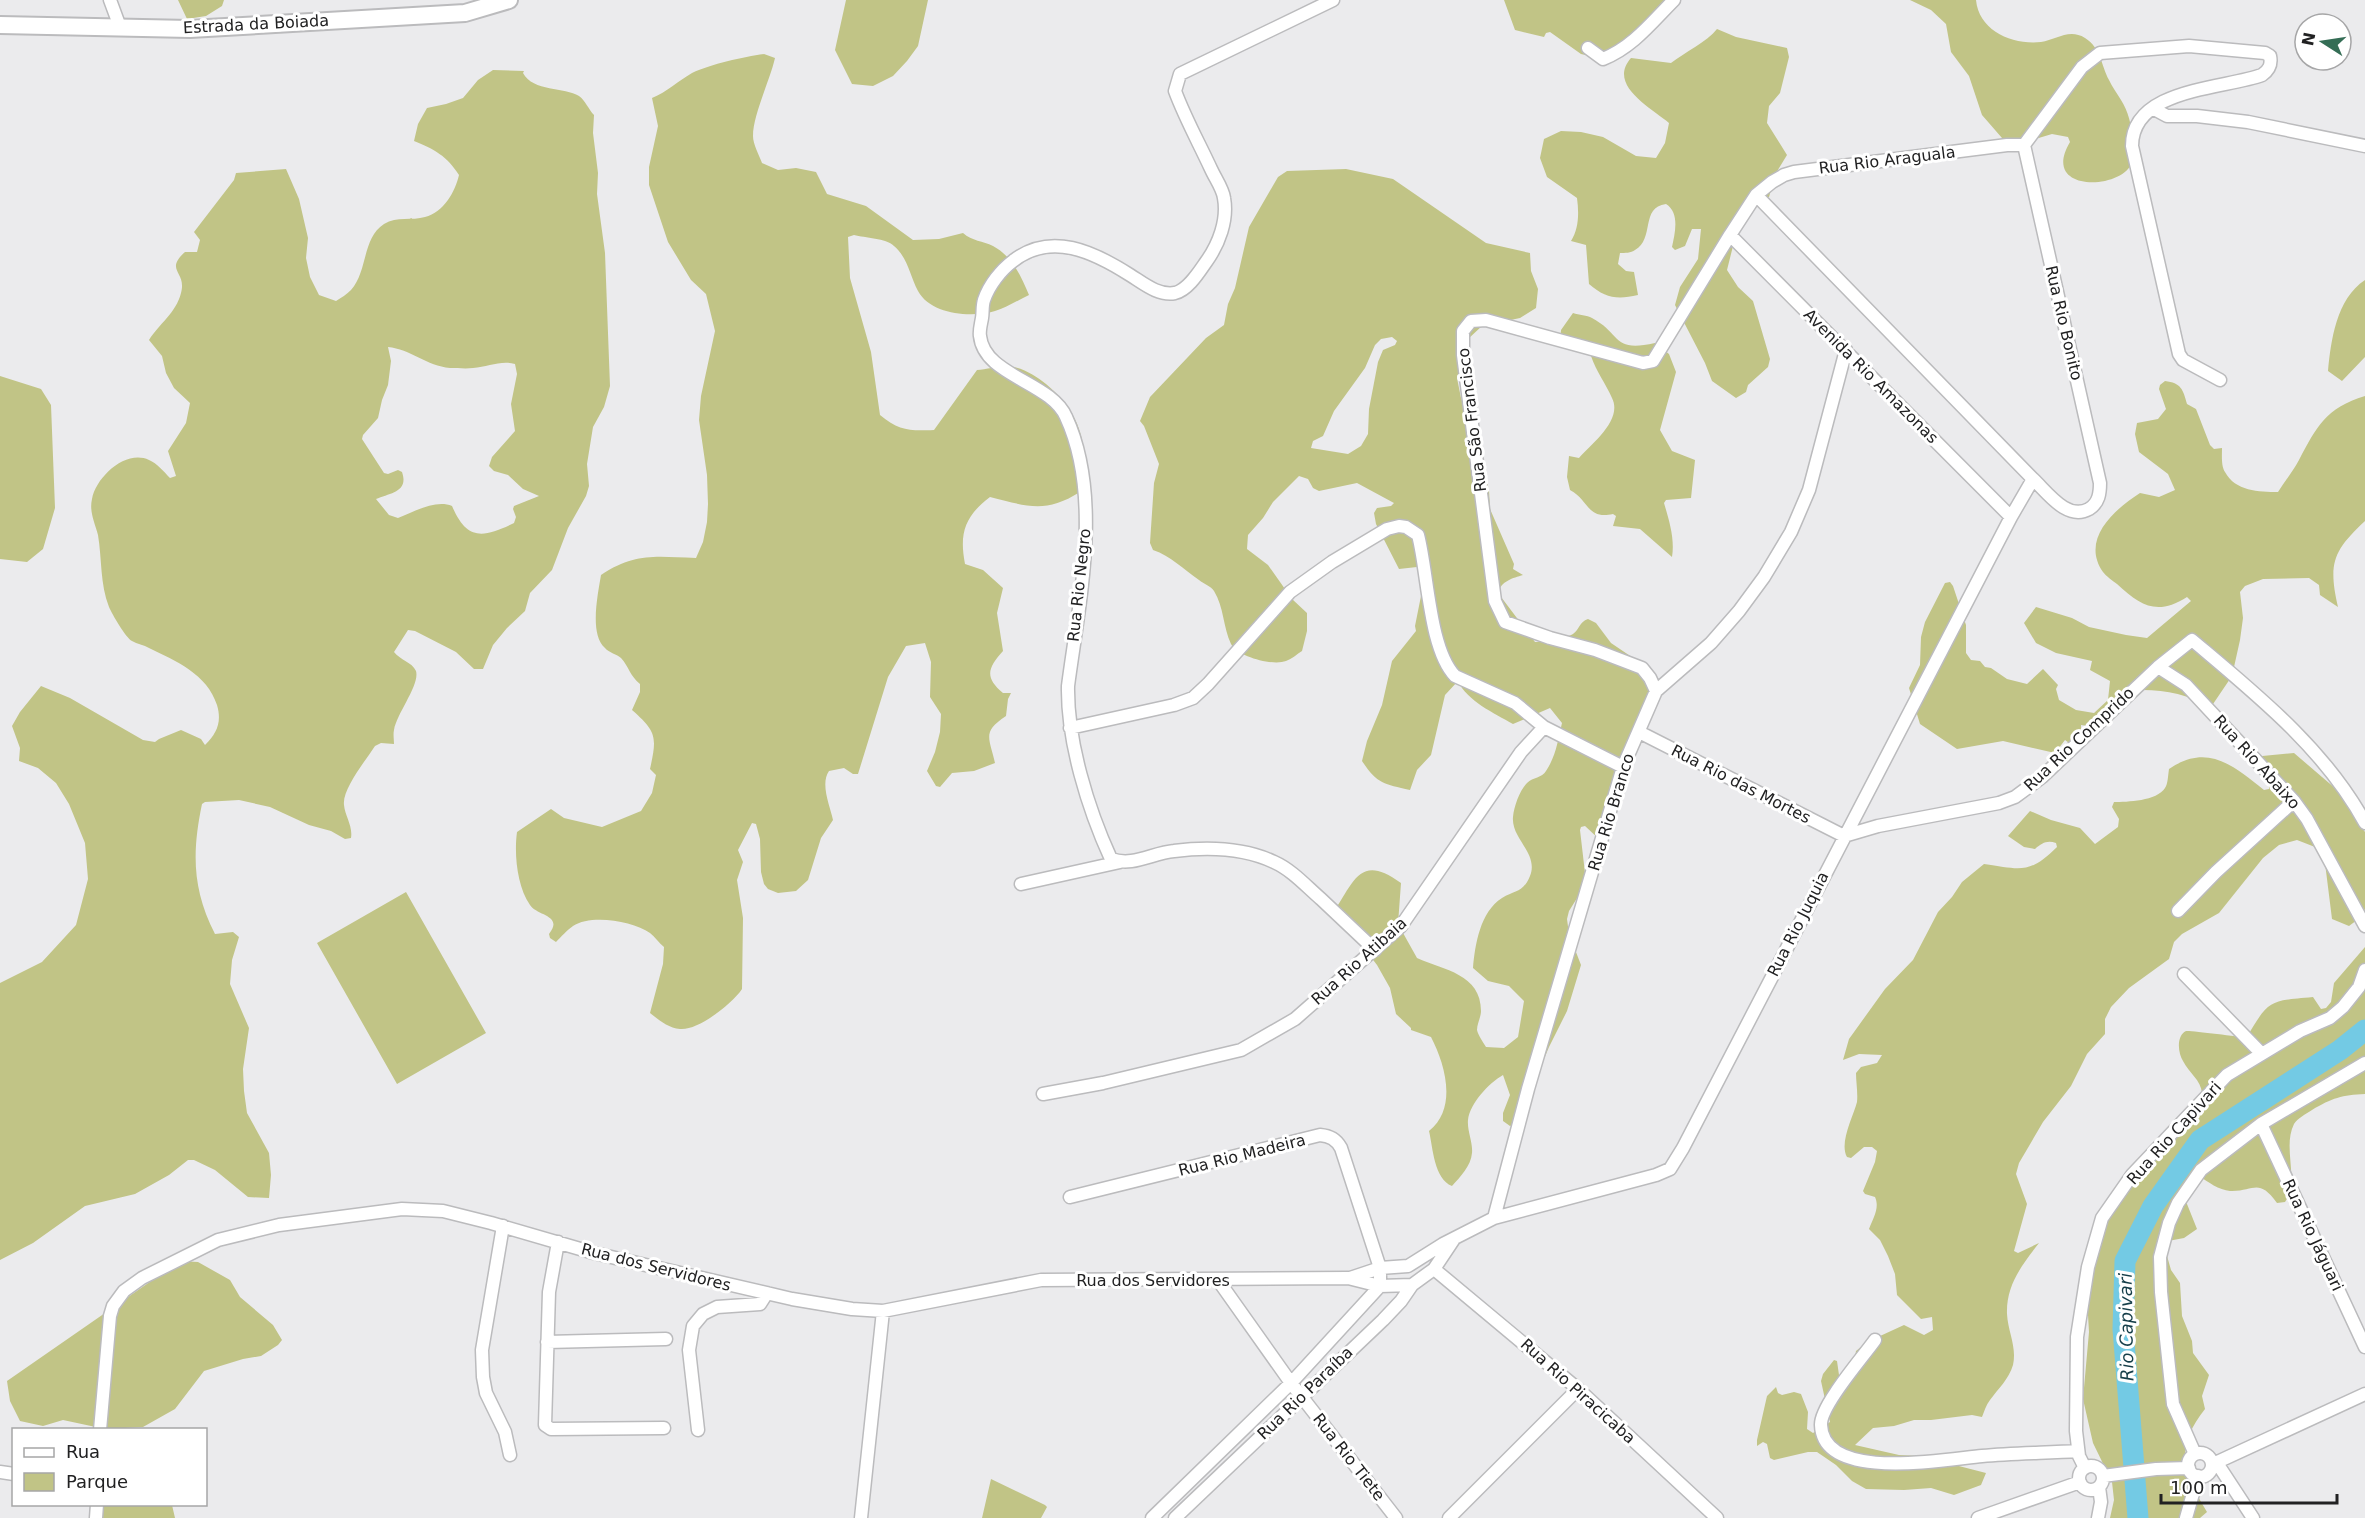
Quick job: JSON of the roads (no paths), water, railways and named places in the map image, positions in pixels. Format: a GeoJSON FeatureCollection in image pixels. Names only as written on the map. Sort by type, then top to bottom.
{"type":"FeatureCollection","features":[{"type":"Feature","properties":{"kind":"main road","name":"Estrada da Boiada"},"geometry":{"type":"LineString","coordinates":[[0,25],[190,29],[465,13],[509,0]]}},
{"type":"Feature","properties":{"kind":"street"},"geometry":{"type":"LineString","coordinates":[[110,0],[120,27]]}},
{"type":"Feature","properties":{"kind":"street","name":"Rua Rio Negro"},"geometry":{"type":"LineString","coordinates":[[1120,862],[1112,859],[1099,833],[1070,728],[1068,686],[1086,544],[1084,493],[1079,460],[1071,430],[1060,406],[984,352],[979,335],[984,301],[992,283],[1008,265],[1024,252],[1042,246],[1067,246],[1090,253],[1113,264],[1151,288],[1166,294],[1180,291],[1194,278],[1216,248],[1224,214],[1224,197],[1175,91],[1180,74],[1333,0]]}},
{"type":"Feature","properties":{"kind":"street"},"geometry":{"type":"LineString","coordinates":[[1588,48],[1603,59],[1617,53],[1636,38],[1674,0]]}},
{"type":"Feature","properties":{"kind":"street"},"geometry":{"type":"LineString","coordinates":[[2024,145],[2090,59],[2100,53],[2189,46],[2255,50],[2270,56],[2270,67],[2262,75],[2202,88],[2167,101],[2143,117],[2132,137],[2132,146],[2179,354],[2183,360],[2220,380]]}},
{"type":"Feature","properties":{"kind":"street"},"geometry":{"type":"LineString","coordinates":[[2154,109],[2167,116],[2197,116],[2248,122],[2365,146]]}},
{"type":"Feature","properties":{"kind":"street","name":"Rua Rio Araguala"},"geometry":{"type":"LineString","coordinates":[[1756,195],[1772,182],[1794,172],[2007,145],[2024,145]]}},
{"type":"Feature","properties":{"kind":"street","name":"Rua Rio Bonito"},"geometry":{"type":"LineString","coordinates":[[2024,145],[2100,483],[2100,493],[2098,500],[2088,509],[2072,512],[2064,508],[2033,479]]}},
{"type":"Feature","properties":{"kind":"street"},"geometry":{"type":"LineString","coordinates":[[1756,195],[2033,479]]}},
{"type":"Feature","properties":{"kind":"street","name":"Rua São Francisco"},"geometry":{"type":"LineString","coordinates":[[1656,691],[1642,668],[1595,650],[1550,638],[1506,622],[1495,601],[1463,355],[1463,331],[1471,321],[1486,320],[1643,363],[1653,361],[1756,195]]}},
{"type":"Feature","properties":{"kind":"street","name":"Avenida Rio Amazonas"},"geometry":{"type":"LineString","coordinates":[[1730,235],[2011,517]]}},
{"type":"Feature","properties":{"kind":"street","name":"Rua Rio Branco"},"geometry":{"type":"LineString","coordinates":[[1494,1218],[1528,1089],[1623,766],[1656,691],[1711,643],[1739,611],[1764,577],[1791,532],[1812,479],[1846,350]]}},
{"type":"Feature","properties":{"kind":"street","name":"Rua Rio Juquia"},"geometry":{"type":"LineString","coordinates":[[1408,1266],[1494,1218],[1656,1175],[1670,1168],[1683,1148],[1844,836],[2033,479]]}},
{"type":"Feature","properties":{"kind":"street"},"geometry":{"type":"LineString","coordinates":[[1070,728],[1174,705],[1193,698],[1290,592],[1375,536],[1399,526],[1413,530],[1418,535],[1438,644],[1449,670],[1455,676],[1515,703],[1544,727],[1623,766]]}},
{"type":"Feature","properties":{"kind":"street"},"geometry":{"type":"LineString","coordinates":[[2163,670],[2192,640],[2268,704],[2342,786],[2365,823]]}},
{"type":"Feature","properties":{"kind":"street","name":"Rua Rio Comprido"},"geometry":{"type":"LineString","coordinates":[[1844,836],[1878,826],[1999,803],[2015,797],[2042,777],[2163,670]]}},
{"type":"Feature","properties":{"kind":"street","name":"Rua Rio Abaixo"},"geometry":{"type":"LineString","coordinates":[[2163,670],[2186,685],[2294,801],[2307,819],[2365,926]]}},
{"type":"Feature","properties":{"kind":"street","name":"Rua Rio Atibaia"},"geometry":{"type":"LineString","coordinates":[[1042,1094],[1103,1083],[1241,1050],[1295,1019],[1401,926],[1521,752],[1544,727]]}},
{"type":"Feature","properties":{"kind":"street","name":"Rua Rio das Mortes"},"geometry":{"type":"LineString","coordinates":[[1639,732],[1844,836]]}},
{"type":"Feature","properties":{"kind":"street"},"geometry":{"type":"LineString","coordinates":[[2178,912],[2216,872],[2294,801]]}},
{"type":"Feature","properties":{"kind":"street"},"geometry":{"type":"LineString","coordinates":[[1021,884],[1120,862],[1127,864],[1172,851],[1204,849],[1259,856],[1276,862],[1298,878],[1375,950]]}},
{"type":"Feature","properties":{"kind":"street","name":"Rua Rio Capivari"},"geometry":{"type":"LineString","coordinates":[[2085,1468],[2078,1450],[2076,1431],[2077,1337],[2088,1267],[2102,1218],[2133,1175],[2227,1075],[2300,1031],[2330,1018],[2343,1007],[2359,987],[2365,970]]}},
{"type":"Feature","properties":{"kind":"street"},"geometry":{"type":"LineString","coordinates":[[2184,974],[2262,1054]]}},
{"type":"Feature","properties":{"kind":"street"},"geometry":{"type":"LineString","coordinates":[[2195,1454],[2173,1404],[2161,1292],[2160,1257],[2169,1223],[2178,1203],[2201,1170],[2261,1124],[2365,1063]]}},
{"type":"Feature","properties":{"kind":"street","name":"Rua Rio Jáguari"},"geometry":{"type":"LineString","coordinates":[[2261,1124],[2365,1347]]}},
{"type":"Feature","properties":{"kind":"street","name":"Rua Rio Madeira"},"geometry":{"type":"LineString","coordinates":[[1070,1197],[1320,1135],[1333,1138],[1341,1148],[1380,1268],[1380,1286]]}},
{"type":"Feature","properties":{"kind":"street","name":"Rua dos Servidores"},"geometry":{"type":"LineString","coordinates":[[100,1428],[112,1306],[124,1291],[142,1278],[202,1246],[247,1231],[402,1209],[443,1211],[594,1253],[767,1293],[830,1306],[883,1311],[1041,1280],[1348,1278],[1380,1286],[1412,1285]]}},
{"type":"Feature","properties":{"kind":"street"},"geometry":{"type":"LineString","coordinates":[[502,1226],[482,1350],[486,1393],[505,1432],[510,1455]]}},
{"type":"Feature","properties":{"kind":"street","name":"Rua Rio Juquia"},"geometry":{"type":"LineString","coordinates":[[1434,1269],[1455,1239]]}},
{"type":"Feature","properties":{"kind":"street"},"geometry":{"type":"LineString","coordinates":[[558,1242],[549,1292],[545,1425],[551,1429],[663,1428]]}},
{"type":"Feature","properties":{"kind":"street"},"geometry":{"type":"LineString","coordinates":[[1408,1266],[1412,1285]]}},
{"type":"Feature","properties":{"kind":"street","name":"Rua dos Servidores"},"geometry":{"type":"LineString","coordinates":[[1348,1278],[1380,1268],[1408,1266]]}},
{"type":"Feature","properties":{"kind":"street","name":"Rua Rio Paraíba"},"geometry":{"type":"LineString","coordinates":[[1175,1518],[1389,1314],[1412,1285],[1434,1269]]}},
{"type":"Feature","properties":{"kind":"street","name":"Rua Rio Piracicaba"},"geometry":{"type":"LineString","coordinates":[[1434,1269],[1578,1389],[1717,1518]]}},
{"type":"Feature","properties":{"kind":"street","name":"Rua Rio Tiete"},"geometry":{"type":"LineString","coordinates":[[1218,1280],[1291,1383],[1396,1518]]}},
{"type":"Feature","properties":{"kind":"street","name":"Rua Rio Paraíba"},"geometry":{"type":"LineString","coordinates":[[1152,1518],[1291,1383],[1380,1286]]}},
{"type":"Feature","properties":{"kind":"street"},"geometry":{"type":"LineString","coordinates":[[698,1430],[689,1350],[693,1326],[703,1314],[717,1307],[760,1304],[767,1293]]}},
{"type":"Feature","properties":{"kind":"street"},"geometry":{"type":"LineString","coordinates":[[861,1518],[883,1311]]}},
{"type":"Feature","properties":{"kind":"street"},"geometry":{"type":"LineString","coordinates":[[547,1342],[666,1339]]}},
{"type":"Feature","properties":{"kind":"street"},"geometry":{"type":"LineString","coordinates":[[1875,1340],[1830,1401],[1821,1424],[1824,1437],[1831,1447],[1844,1455],[1869,1462],[1920,1464],[1984,1456],[2078,1450]]}},
{"type":"Feature","properties":{"kind":"street"},"geometry":{"type":"LineString","coordinates":[[1449,1518],[1578,1389]]}},
{"type":"Feature","properties":{"kind":"street"},"geometry":{"type":"LineString","coordinates":[[2098,1518],[2101,1481],[2098,1468],[2085,1468],[2080,1474],[2080,1482],[2088,1489],[2101,1481],[2121,1473],[2156,1469],[2208,1474],[2215,1463],[2365,1394]]}},
{"type":"Feature","properties":{"kind":"street"},"geometry":{"type":"LineString","coordinates":[[2186,1518],[2193,1472],[2189,1460],[2195,1454],[2206,1454],[2215,1463],[2253,1518]]}},
{"type":"Feature","properties":{"kind":"street"},"geometry":{"type":"LineString","coordinates":[[1978,1518],[2080,1482]]}},
{"type":"Feature","properties":{"kind":"waterway","name":"Rio Capivari"},"geometry":{"type":"LineString","coordinates":[[2138,1518],[2123,1329],[2125,1261],[2153,1206],[2200,1140],[2340,1050],[2365,1030]]}}]}
